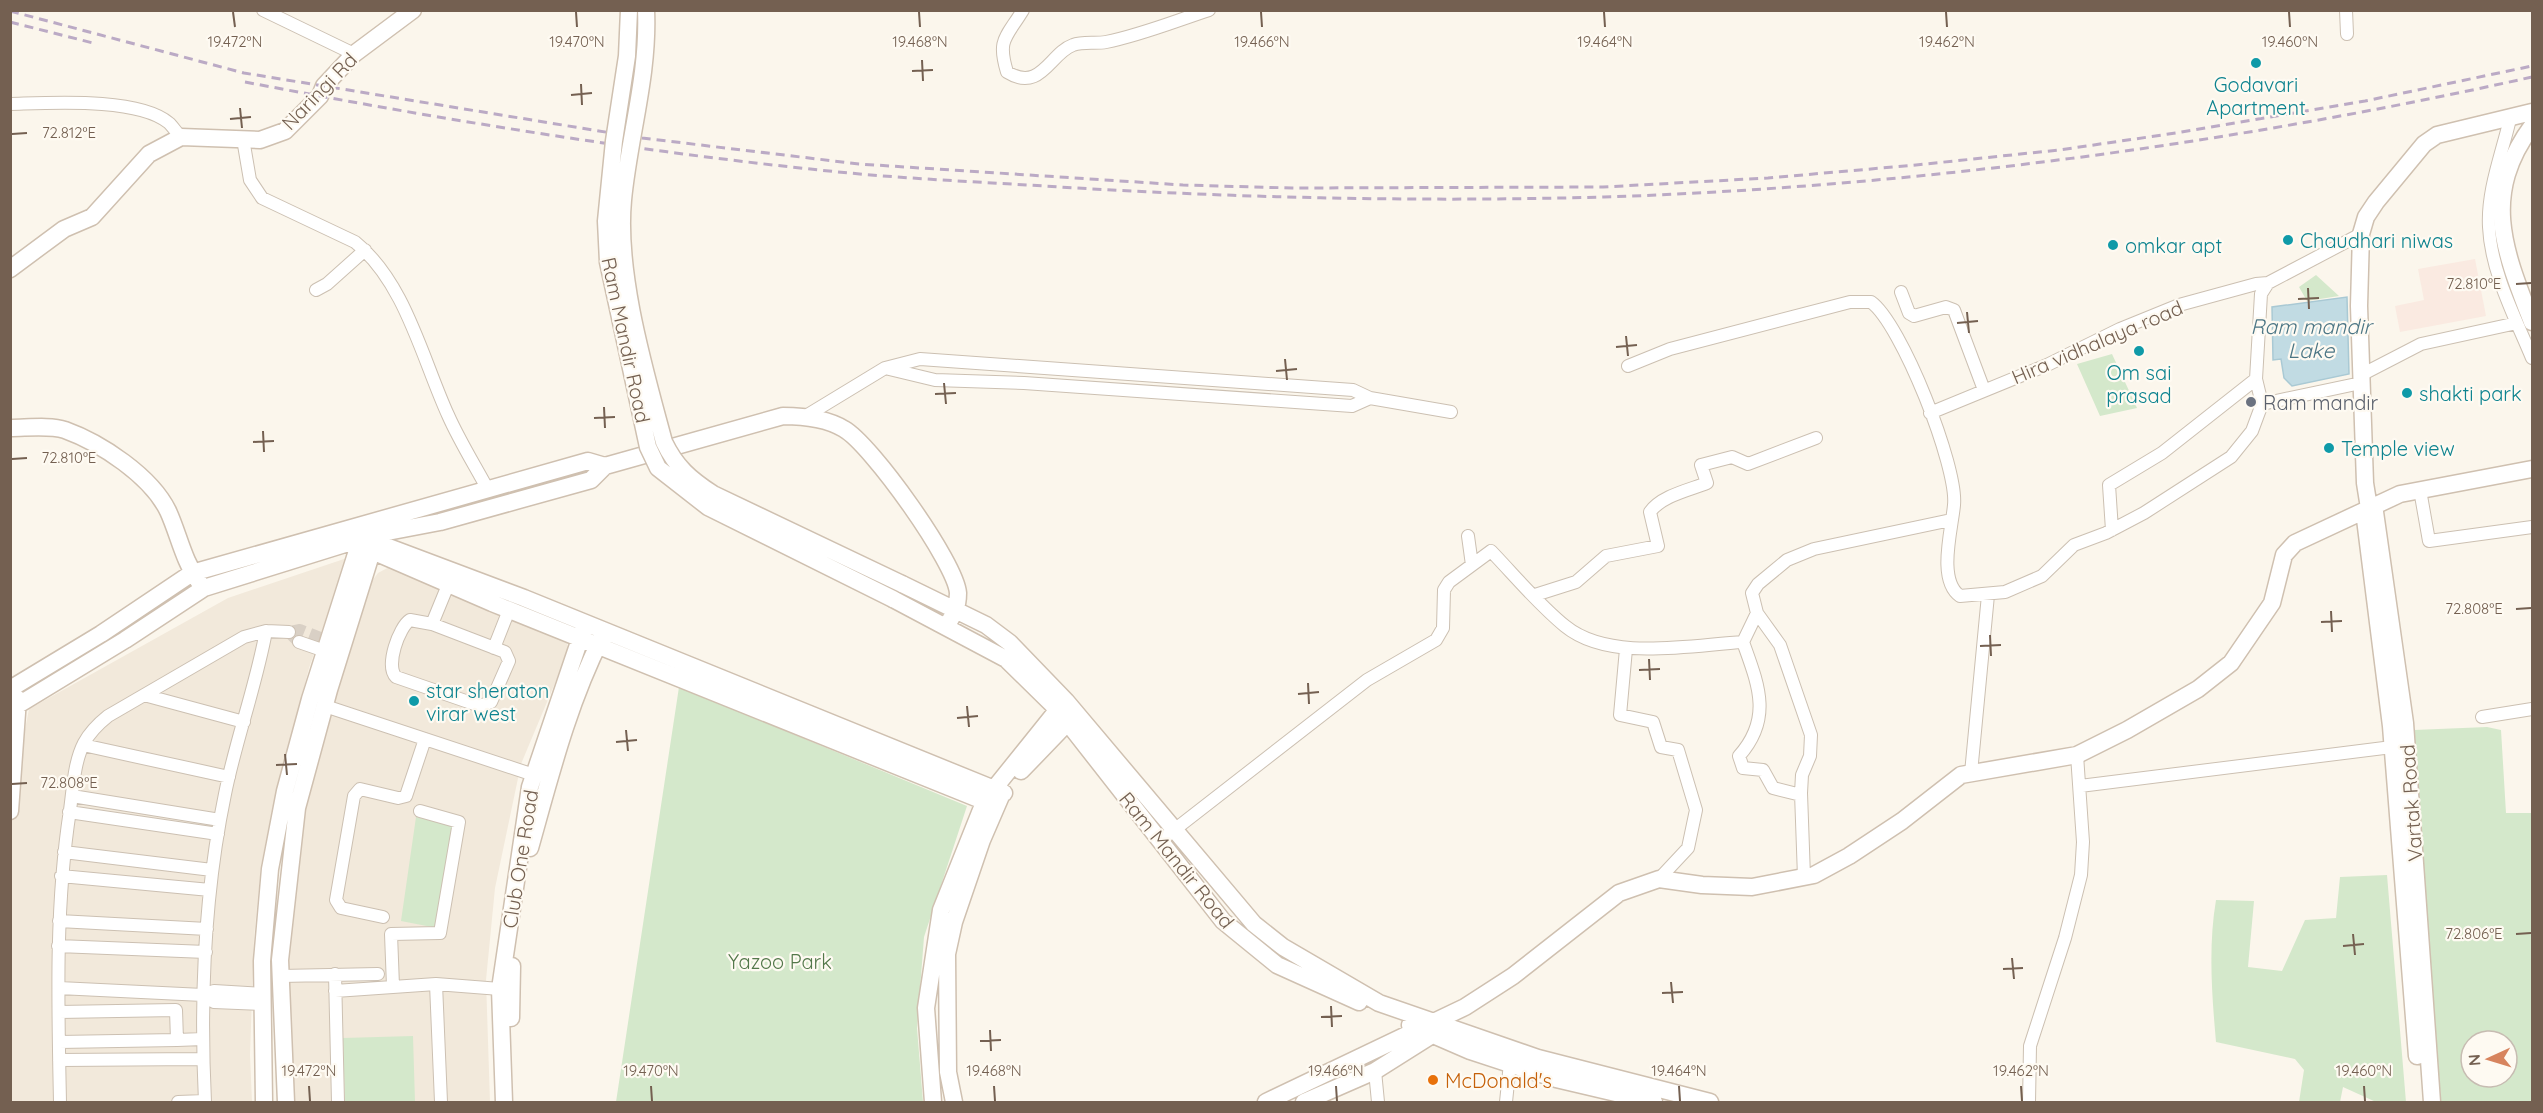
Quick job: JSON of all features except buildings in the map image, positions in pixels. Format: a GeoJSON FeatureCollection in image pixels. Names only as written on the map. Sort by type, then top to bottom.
{"type":"FeatureCollection","features":[{"type":"Feature","properties":{"kind":"street"},"geometry":{"type":"LineString","coordinates":[[263,10],[354,54]]}},
{"type":"Feature","properties":{"kind":"street","name":"Naringi Rd"},"geometry":{"type":"LineString","coordinates":[[181,137],[260,140],[285,131],[320,96],[324,86],[354,54],[413,10]]}},
{"type":"Feature","properties":{"kind":"street","name":"Ram Mandir Road"},"geometry":{"type":"LineString","coordinates":[[629,10],[627,56],[614,141],[606,221],[607,252],[648,447],[658,468],[708,507],[897,592],[946,626],[1006,659],[1066,711],[1167,836],[1223,921],[1277,965],[1432,1027],[1470,1051],[1556,1079],[1654,1102]]}},
{"type":"Feature","properties":{"kind":"street"},"geometry":{"type":"LineString","coordinates":[[646,10],[644,62],[623,201],[622,247],[626,278],[664,442],[674,463],[688,478],[713,494],[897,592],[956,611],[986,625],[1010,643],[1066,711],[995,797],[941,910],[926,1008],[933,1102]]}},
{"type":"Feature","properties":{"kind":"street"},"geometry":{"type":"LineString","coordinates":[[1023,10],[1000,51],[1007,72],[1015,77],[1029,77],[1046,71],[1073,45],[1105,42],[1209,10]]}},
{"type":"Feature","properties":{"kind":"street"},"geometry":{"type":"LineString","coordinates":[[2346,10],[2346,34]]}},
{"type":"Feature","properties":{"kind":"street"},"geometry":{"type":"LineString","coordinates":[[10,104],[112,105],[153,114],[168,122],[181,137],[148,154],[92,217],[64,230],[10,269]]}},
{"type":"Feature","properties":{"kind":"street"},"geometry":{"type":"LineString","coordinates":[[2361,234],[2366,217],[2376,202],[2424,144],[2437,135],[2532,112]]}},
{"type":"Feature","properties":{"kind":"street"},"geometry":{"type":"LineString","coordinates":[[2509,123],[2492,189],[2488,226],[2493,257],[2525,322]]}},
{"type":"Feature","properties":{"kind":"street"},"geometry":{"type":"LineString","coordinates":[[2532,126],[2519,145],[2506,178],[2501,212],[2507,255],[2532,358]]}},
{"type":"Feature","properties":{"kind":"street"},"geometry":{"type":"LineString","coordinates":[[243,140],[250,180],[262,198],[343,235],[365,250],[389,283],[448,417],[487,488]]}},
{"type":"Feature","properties":{"kind":"street","name":"Hira vidhalaya road"},"geometry":{"type":"LineString","coordinates":[[1930,413],[2047,365],[2120,329],[2179,305],[2256,284],[2268,283],[2361,234]]}},
{"type":"Feature","properties":{"kind":"street","name":"Vartak Road"},"geometry":{"type":"LineString","coordinates":[[2361,234],[2359,250],[2361,379],[2365,483],[2405,723],[2432,1102]]}},
{"type":"Feature","properties":{"kind":"street"},"geometry":{"type":"LineString","coordinates":[[316,290],[327,284],[365,250]]}},
{"type":"Feature","properties":{"kind":"street"},"geometry":{"type":"LineString","coordinates":[[1629,366],[1670,350],[1850,302],[1866,300],[1877,306],[1895,330],[1946,452],[1953,479],[1954,504],[1948,537],[1949,584],[1960,596],[1988,595],[2005,592],[2042,576],[2074,545],[2112,530],[2144,513],[2231,458],[2252,431],[2262,404],[2256,379],[2261,294],[2268,283]]}},
{"type":"Feature","properties":{"kind":"street"},"geometry":{"type":"LineString","coordinates":[[1901,292],[1909,313],[1914,316],[1946,308],[1954,310],[1984,390]]}},
{"type":"Feature","properties":{"kind":"street"},"geometry":{"type":"LineString","coordinates":[[2262,404],[2361,379],[2421,344],[2525,322]]}},
{"type":"Feature","properties":{"kind":"street"},"geometry":{"type":"LineString","coordinates":[[807,416],[885,368],[920,359],[1353,390],[1370,398],[1451,412]]}},
{"type":"Feature","properties":{"kind":"street"},"geometry":{"type":"LineString","coordinates":[[885,368],[935,380],[1166,392],[1352,406],[1370,398]]}},
{"type":"Feature","properties":{"kind":"street"},"geometry":{"type":"LineString","coordinates":[[1166,376],[1166,392]]}},
{"type":"Feature","properties":{"kind":"street"},"geometry":{"type":"LineString","coordinates":[[2112,530],[2108,489],[2113,481],[2162,453],[2256,379]]}},
{"type":"Feature","properties":{"kind":"street"},"geometry":{"type":"LineString","coordinates":[[10,811],[15,707],[13,688],[101,634],[192,573],[440,522],[591,480],[605,466],[783,416],[807,416],[845,429],[859,441],[890,479],[936,542],[951,569],[958,591],[956,611],[946,626]]}},
{"type":"Feature","properties":{"kind":"street"},"geometry":{"type":"LineString","coordinates":[[10,428],[64,429],[130,466],[153,488],[167,511],[179,546],[192,573],[204,588]]}},
{"type":"Feature","properties":{"kind":"street"},"geometry":{"type":"LineString","coordinates":[[1535,596],[1576,582],[1606,556],[1658,546],[1650,512],[1654,506],[1667,499],[1707,483],[1701,465],[1732,457],[1748,464],[1816,438]]}},
{"type":"Feature","properties":{"kind":"street"},"geometry":{"type":"LineString","coordinates":[[15,707],[204,588],[369,537],[487,488],[588,461],[605,466]]}},
{"type":"Feature","properties":{"kind":"street"},"geometry":{"type":"LineString","coordinates":[[1304,1102],[1375,1071],[1432,1027],[1513,976],[1619,893],[1659,879],[1702,885],[1752,887],[1814,875],[1849,856],[1902,821],[1953,779],[1971,773],[2025,766],[2077,755],[2198,689],[2231,663],[2272,603],[2288,549],[2400,494],[2532,469]]}},
{"type":"Feature","properties":{"kind":"street"},"geometry":{"type":"LineString","coordinates":[[2420,490],[2429,541],[2532,526]]}},
{"type":"Feature","properties":{"kind":"street","name":"Vartak Road"},"geometry":{"type":"LineString","coordinates":[[2369,508],[2392,747],[2421,1102]]}},
{"type":"Feature","properties":{"kind":"street"},"geometry":{"type":"LineString","coordinates":[[1804,877],[1801,795],[1802,775],[1810,756],[1811,735],[1780,645],[1757,613],[1752,593],[1758,584],[1787,560],[1814,549],[1951,520]]}},
{"type":"Feature","properties":{"kind":"street"},"geometry":{"type":"LineString","coordinates":[[1468,536],[1472,565]]}},
{"type":"Feature","properties":{"kind":"street"},"geometry":{"type":"LineString","coordinates":[[369,537],[448,585],[509,610],[582,631]]}},
{"type":"Feature","properties":{"kind":"street"},"geometry":{"type":"LineString","coordinates":[[369,537],[582,631],[995,797]]}},
{"type":"Feature","properties":{"kind":"street"},"geometry":{"type":"LineString","coordinates":[[264,1102],[262,999],[270,869],[285,791],[325,651],[369,537]]}},
{"type":"Feature","properties":{"kind":"street"},"geometry":{"type":"LineString","coordinates":[[286,1102],[280,960],[297,808],[369,537]]}},
{"type":"Feature","properties":{"kind":"street"},"geometry":{"type":"LineString","coordinates":[[1167,836],[1367,680],[1436,640],[1443,628],[1444,590],[1449,582],[1491,551],[1566,627],[1604,644],[1626,649],[1743,642]]}},
{"type":"Feature","properties":{"kind":"street"},"geometry":{"type":"LineString","coordinates":[[432,624],[448,585]]}},
{"type":"Feature","properties":{"kind":"street"},"geometry":{"type":"LineString","coordinates":[[1971,773],[1988,595]]}},
{"type":"Feature","properties":{"kind":"street"},"geometry":{"type":"LineString","coordinates":[[494,648],[509,610]]}},
{"type":"Feature","properties":{"kind":"street"},"geometry":{"type":"LineString","coordinates":[[1757,613],[1743,642],[1759,685],[1760,723],[1752,741],[1739,756],[1743,768],[1763,770],[1773,788],[1801,795]]}},
{"type":"Feature","properties":{"kind":"street"},"geometry":{"type":"LineString","coordinates":[[410,620],[432,624],[494,648],[505,652],[508,661],[491,702],[487,705],[480,706],[396,676],[391,666],[405,623],[410,620]]}},
{"type":"Feature","properties":{"kind":"street"},"geometry":{"type":"LineString","coordinates":[[60,1102],[58,946],[61,876],[69,812],[83,745],[95,726],[244,637],[266,631],[294,637],[325,651]]}},
{"type":"Feature","properties":{"kind":"street"},"geometry":{"type":"LineString","coordinates":[[178,1102],[205,1102],[203,995],[212,870],[229,777],[266,631]]}},
{"type":"Feature","properties":{"kind":"street","name":"Club One Road"},"geometry":{"type":"LineString","coordinates":[[504,1102],[500,989],[530,787],[582,631]]}},
{"type":"Feature","properties":{"kind":"street","name":"Club One Road"},"geometry":{"type":"LineString","coordinates":[[514,1102],[510,1059],[512,966],[528,856],[559,744],[601,638]]}},
{"type":"Feature","properties":{"kind":"street"},"geometry":{"type":"LineString","coordinates":[[1626,649],[1620,715],[1653,722],[1661,747],[1678,750],[1696,810],[1688,848],[1659,879]]}},
{"type":"Feature","properties":{"kind":"street"},"geometry":{"type":"LineString","coordinates":[[144,695],[244,722]]}},
{"type":"Feature","properties":{"kind":"street"},"geometry":{"type":"LineString","coordinates":[[325,706],[534,775]]}},
{"type":"Feature","properties":{"kind":"street"},"geometry":{"type":"LineString","coordinates":[[2482,717],[2532,710]]}},
{"type":"Feature","properties":{"kind":"street"},"geometry":{"type":"LineString","coordinates":[[383,917],[341,908],[336,900],[354,796],[360,789],[398,798],[406,796],[425,739]]}},
{"type":"Feature","properties":{"kind":"street"},"geometry":{"type":"LineString","coordinates":[[83,745],[229,777]]}},
{"type":"Feature","properties":{"kind":"street"},"geometry":{"type":"LineString","coordinates":[[2080,786],[2392,747]]}},
{"type":"Feature","properties":{"kind":"street"},"geometry":{"type":"LineString","coordinates":[[2029,1102],[2030,1046],[2065,938],[2081,876],[2083,842],[2077,755]]}},
{"type":"Feature","properties":{"kind":"street"},"geometry":{"type":"LineString","coordinates":[[72,796],[220,820]]}},
{"type":"Feature","properties":{"kind":"street"},"geometry":{"type":"LineString","coordinates":[[954,1102],[948,1072],[947,954],[954,922],[995,797]]}},
{"type":"Feature","properties":{"kind":"street"},"geometry":{"type":"LineString","coordinates":[[393,986],[391,934],[440,933],[459,822],[420,811]]}},
{"type":"Feature","properties":{"kind":"street"},"geometry":{"type":"LineString","coordinates":[[69,812],[218,834]]}},
{"type":"Feature","properties":{"kind":"street"},"geometry":{"type":"LineString","coordinates":[[64,852],[212,870]]}},
{"type":"Feature","properties":{"kind":"street"},"geometry":{"type":"LineString","coordinates":[[61,876],[210,890]]}},
{"type":"Feature","properties":{"kind":"street"},"geometry":{"type":"LineString","coordinates":[[59,921],[207,929]]}},
{"type":"Feature","properties":{"kind":"street"},"geometry":{"type":"LineString","coordinates":[[58,946],[206,952]]}},
{"type":"Feature","properties":{"kind":"street"},"geometry":{"type":"LineString","coordinates":[[281,976],[378,974]]}},
{"type":"Feature","properties":{"kind":"street"},"geometry":{"type":"LineString","coordinates":[[335,975],[338,1102]]}},
{"type":"Feature","properties":{"kind":"street"},"geometry":{"type":"LineString","coordinates":[[436,984],[441,1102]]}},
{"type":"Feature","properties":{"kind":"street"},"geometry":{"type":"LineString","coordinates":[[335,991],[436,984],[500,989]]}},
{"type":"Feature","properties":{"kind":"street"},"geometry":{"type":"LineString","coordinates":[[59,988],[203,995],[214,1002],[262,999]]}},
{"type":"Feature","properties":{"kind":"street"},"geometry":{"type":"LineString","coordinates":[[59,1012],[176,1010],[177,1040]]}},
{"type":"Feature","properties":{"kind":"street"},"geometry":{"type":"LineString","coordinates":[[1266,1102],[1432,1027],[1538,1058],[1710,1102]]}},
{"type":"Feature","properties":{"kind":"street"},"geometry":{"type":"LineString","coordinates":[[59,1042],[203,1039]]}},
{"type":"Feature","properties":{"kind":"street"},"geometry":{"type":"LineString","coordinates":[[59,1060],[203,1059]]}},
{"type":"Feature","properties":{"kind":"street"},"geometry":{"type":"LineString","coordinates":[[1506,1102],[1510,1063]]}},
{"type":"Feature","properties":{"kind":"street"},"geometry":{"type":"LineString","coordinates":[[1375,1071],[1378,1102]]}},
{"type":"Feature","properties":{"kind":"shaded area"},"geometry":{"type":"Polygon","coordinates":[[[2475,259],[2486,316],[2400,332],[2395,306],[2424,300],[2418,269],[2475,259]]]}},
{"type":"Feature","properties":{"kind":"shaded area"},"geometry":{"type":"Polygon","coordinates":[[[347,558],[309,668],[272,810],[261,866],[254,937],[250,1055],[252,1102],[11,1102],[10,836],[19,760],[29,709],[228,598],[347,558]]]}},
{"type":"Feature","properties":{"kind":"shaded area"},"geometry":{"type":"Polygon","coordinates":[[[393,565],[567,641],[568,652],[521,764],[495,888],[486,980],[490,1102],[293,1102],[287,936],[312,766],[366,589],[378,573],[393,565]]]}},
{"type":"Feature","properties":{"kind":"green space"},"geometry":{"type":"Polygon","coordinates":[[[2316,275],[2339,296],[2307,301],[2299,287],[2316,275]]]}},
{"type":"Feature","properties":{"kind":"green space"},"geometry":{"type":"Polygon","coordinates":[[[2112,354],[2137,408],[2100,416],[2077,364],[2112,354]]]}},
{"type":"Feature","properties":{"kind":"green space","name":"Yazoo Park"},"geometry":{"type":"Polygon","coordinates":[[[679,687],[967,806],[924,937],[917,1028],[923,1102],[616,1102],[679,687]]]}},
{"type":"Feature","properties":{"kind":"green space"},"geometry":{"type":"Polygon","coordinates":[[[2487,727],[2501,730],[2506,813],[2532,813],[2532,1102],[2441,1102],[2414,730],[2487,727]]]}},
{"type":"Feature","properties":{"kind":"green space"},"geometry":{"type":"Polygon","coordinates":[[[416,817],[454,826],[437,928],[401,921],[416,817]]]}},
{"type":"Feature","properties":{"kind":"green space"},"geometry":{"type":"Polygon","coordinates":[[[2387,875],[2406,1102],[2376,1102],[2343,1087],[2340,1102],[2299,1102],[2304,1070],[2295,1059],[2216,1042],[2211,953],[2216,900],[2254,901],[2248,967],[2282,971],[2305,920],[2336,918],[2340,877],[2387,875]]]}},
{"type":"Feature","properties":{"kind":"green space"},"geometry":{"type":"Polygon","coordinates":[[[413,1036],[415,1102],[345,1102],[343,1038],[413,1036]]]}},
{"type":"Feature","properties":{"kind":"water","name":"Ram mandir Lake"},"geometry":{"type":"Polygon","coordinates":[[[2347,297],[2349,374],[2292,386],[2284,378],[2281,359],[2273,360],[2272,307],[2347,297]]]}},
{"type":"Feature","properties":{"kind":"tunnel"},"geometry":{"type":"LineString","coordinates":[[299,642],[289,632],[300,630],[328,641]]}},
{"type":"Feature","properties":{"kind":"railway"},"geometry":{"type":"LineString","coordinates":[[10,11],[244,73],[642,138],[859,164],[1183,185],[1292,188],[1603,187],[1768,178],[1916,165],[2059,150],[2176,133],[2365,101],[2532,66]]}},
{"type":"Feature","properties":{"kind":"railway"},"geometry":{"type":"LineString","coordinates":[[10,22],[97,44]]}},
{"type":"Feature","properties":{"kind":"railway"},"geometry":{"type":"LineString","coordinates":[[245,82],[536,133],[682,154],[858,174],[1196,194],[1468,199],[1720,192],[1954,172],[2188,142],[2304,123],[2532,77]]}},
{"type":"Feature","properties":{"kind":"place","name":"Godavari Apartment"},"geometry":{"type":"Point","coordinates":[2256,63]}},
{"type":"Feature","properties":{"kind":"place","name":"Chaudhari niwas"},"geometry":{"type":"Point","coordinates":[2288,240]}},
{"type":"Feature","properties":{"kind":"place","name":"omkar apt"},"geometry":{"type":"Point","coordinates":[2113,245]}},
{"type":"Feature","properties":{"kind":"place","name":"Om sai prasad"},"geometry":{"type":"Point","coordinates":[2139,351]}},
{"type":"Feature","properties":{"kind":"place","name":"shakti park"},"geometry":{"type":"Point","coordinates":[2407,393]}},
{"type":"Feature","properties":{"kind":"place","name":"Ram mandir"},"geometry":{"type":"Point","coordinates":[2251,402]}},
{"type":"Feature","properties":{"kind":"place","name":"Temple view"},"geometry":{"type":"Point","coordinates":[2329,448]}},
{"type":"Feature","properties":{"kind":"place","name":"star sheraton virar west"},"geometry":{"type":"Point","coordinates":[414,701]}},
{"type":"Feature","properties":{"kind":"place","name":"McDonald's"},"geometry":{"type":"Point","coordinates":[1433,1080]}}]}
